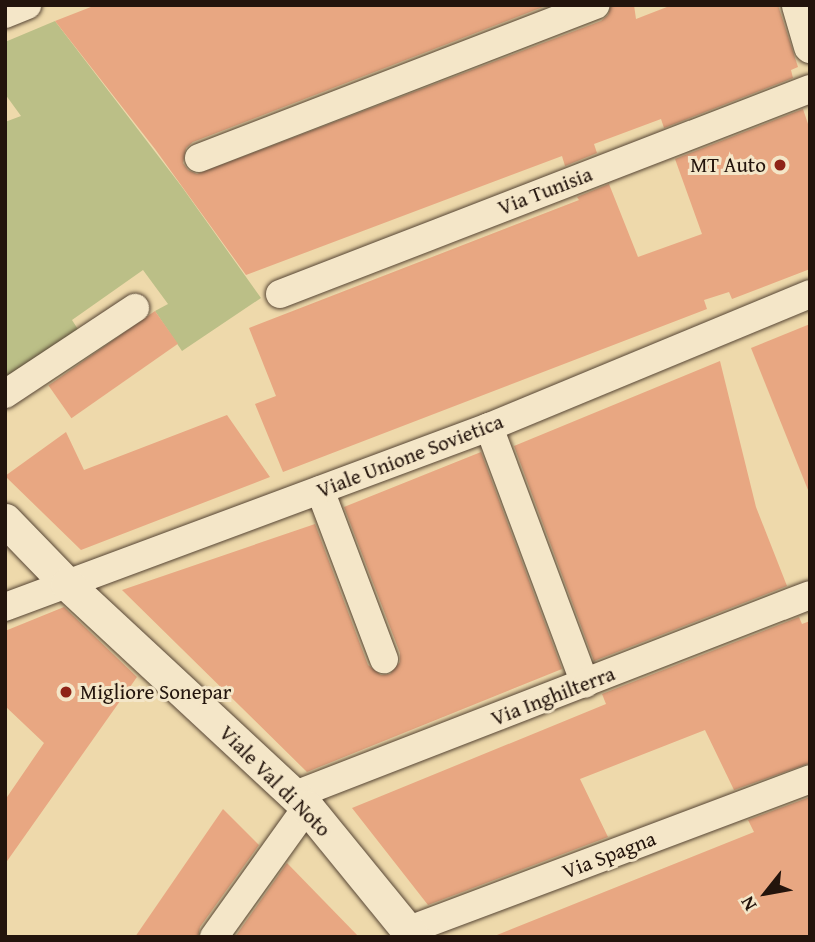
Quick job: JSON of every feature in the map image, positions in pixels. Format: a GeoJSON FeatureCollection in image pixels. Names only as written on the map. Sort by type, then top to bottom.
{"type":"FeatureCollection","features":[{"type":"Feature","properties":{"kind":"street"},"geometry":{"type":"LineString","coordinates":[[5,14],[27,5]]}},
{"type":"Feature","properties":{"kind":"street"},"geometry":{"type":"LineString","coordinates":[[199,158],[595,5]]}},
{"type":"Feature","properties":{"kind":"street"},"geometry":{"type":"LineString","coordinates":[[798,5],[810,46]]}},
{"type":"Feature","properties":{"kind":"street","name":"Via Tunisia"},"geometry":{"type":"LineString","coordinates":[[280,294],[810,89]]}},
{"type":"Feature","properties":{"kind":"street","name":"Viale Unione Sovietica"},"geometry":{"type":"LineString","coordinates":[[5,607],[489,427],[810,294]]}},
{"type":"Feature","properties":{"kind":"street"},"geometry":{"type":"LineString","coordinates":[[5,394],[135,307]]}},
{"type":"Feature","properties":{"kind":"street"},"geometry":{"type":"LineString","coordinates":[[489,427],[585,684]]}},
{"type":"Feature","properties":{"kind":"street"},"geometry":{"type":"LineString","coordinates":[[320,490],[384,659]]}},
{"type":"Feature","properties":{"kind":"street","name":"Viale Val di Noto"},"geometry":{"type":"LineString","coordinates":[[5,520],[67,583],[301,801],[411,934]]}},
{"type":"Feature","properties":{"kind":"street","name":"Via Inghilterra"},"geometry":{"type":"LineString","coordinates":[[301,801],[810,595]]}},
{"type":"Feature","properties":{"kind":"street","name":"Via Spagna"},"geometry":{"type":"LineString","coordinates":[[411,934],[810,779]]}},
{"type":"Feature","properties":{"kind":"street"},"geometry":{"type":"LineString","coordinates":[[214,937],[301,801]]}},
{"type":"Feature","properties":{"kind":"green space"},"geometry":{"type":"Polygon","coordinates":[[[55,21],[182,187],[261,298],[182,351],[155,311],[168,304],[143,270],[72,320],[81,334],[5,383],[5,122],[21,116],[5,94],[5,42],[55,21]]]}},
{"type":"Feature","properties":{"kind":"building"},"geometry":{"type":"Polygon","coordinates":[[[96,5],[548,5],[193,142],[186,148],[183,163],[188,170],[197,174],[601,21],[608,15],[611,5],[634,5],[636,19],[672,5],[778,5],[798,67],[791,70],[793,78],[664,128],[661,119],[594,144],[597,153],[565,166],[562,156],[246,275],[155,149],[55,21],[96,5]]]}},
{"type":"Feature","properties":{"kind":"building"},"geometry":{"type":"Polygon","coordinates":[[[803,109],[810,130],[810,269],[732,299],[729,292],[704,300],[707,309],[283,472],[255,404],[276,396],[249,328],[579,200],[577,197],[609,184],[638,257],[702,234],[675,159],[803,109]]]}},
{"type":"Feature","properties":{"kind":"building"},"geometry":{"type":"Polygon","coordinates":[[[155,311],[178,344],[71,418],[49,386],[155,311]]]}},
{"type":"Feature","properties":{"kind":"building"},"geometry":{"type":"Polygon","coordinates":[[[810,324],[810,490],[808,490],[751,348],[810,324]]]}},
{"type":"Feature","properties":{"kind":"building"},"geometry":{"type":"Polygon","coordinates":[[[720,361],[756,507],[787,586],[594,661],[514,446],[720,361]]]}},
{"type":"Feature","properties":{"kind":"building"},"geometry":{"type":"Polygon","coordinates":[[[227,415],[270,477],[81,550],[5,476],[66,432],[84,470],[227,415]]]}},
{"type":"Feature","properties":{"kind":"building"},"geometry":{"type":"Polygon","coordinates":[[[481,452],[562,669],[307,772],[122,590],[315,524],[368,665],[381,675],[390,674],[400,662],[400,653],[344,507],[481,452]]]}},
{"type":"Feature","properties":{"kind":"building","name":"Migliore Sonepar"},"geometry":{"type":"Polygon","coordinates":[[[64,607],[137,677],[5,864],[5,800],[44,743],[5,706],[5,631],[64,607]]]}},
{"type":"Feature","properties":{"kind":"building"},"geometry":{"type":"Polygon","coordinates":[[[799,617],[802,624],[810,621],[810,763],[734,790],[705,730],[580,779],[608,837],[428,905],[352,808],[606,704],[602,694],[799,617]]]}},
{"type":"Feature","properties":{"kind":"building"},"geometry":{"type":"Polygon","coordinates":[[[810,797],[810,937],[492,937],[754,832],[748,820],[810,797]]]}},
{"type":"Feature","properties":{"kind":"building"},"geometry":{"type":"Polygon","coordinates":[[[223,809],[259,845],[200,927],[198,937],[135,937],[223,809]]]}},
{"type":"Feature","properties":{"kind":"building"},"geometry":{"type":"Polygon","coordinates":[[[287,863],[359,937],[235,937],[287,863]]]}},
{"type":"Feature","properties":{"kind":"place","name":"MT Auto"},"geometry":{"type":"Point","coordinates":[780,165]}},
{"type":"Feature","properties":{"kind":"place","name":"Migliore Sonepar"},"geometry":{"type":"Point","coordinates":[66,692]}}]}
